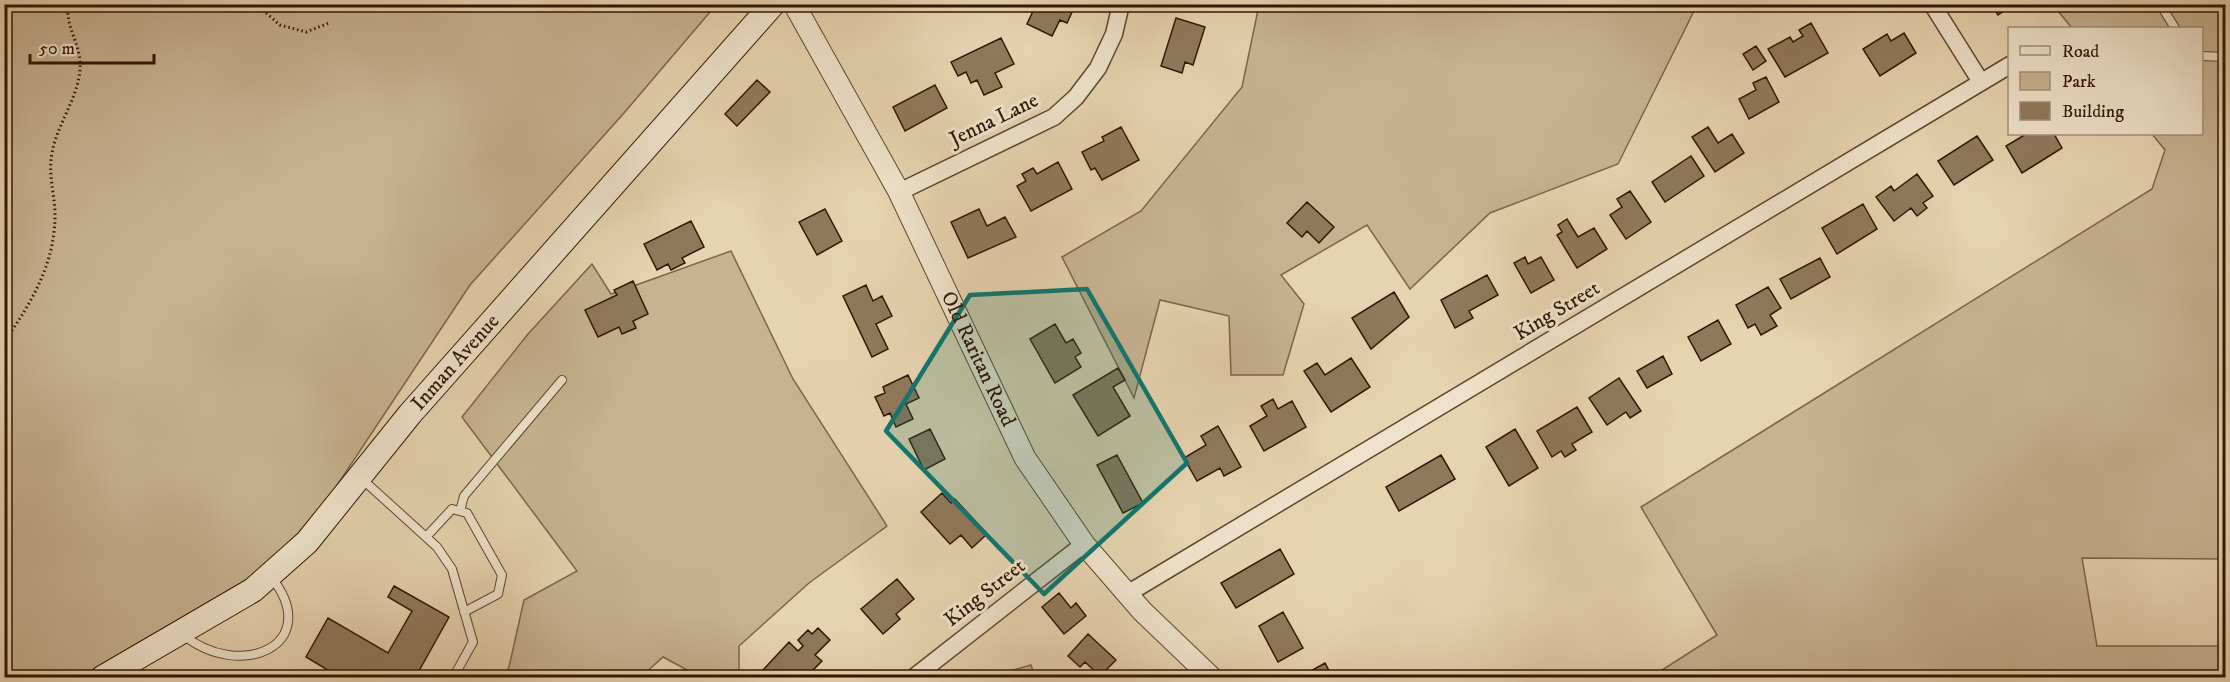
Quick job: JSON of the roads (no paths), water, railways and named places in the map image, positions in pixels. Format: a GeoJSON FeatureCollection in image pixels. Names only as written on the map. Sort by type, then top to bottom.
{"type":"FeatureCollection","features":[{"type":"Feature","properties":{"kind":"main road","name":"Inman Avenue"},"geometry":{"type":"LineString","coordinates":[[102,678],[253,590],[307,542],[410,414],[773,4]]}},
{"type":"Feature","properties":{"kind":"street","name":"Old Raritan Road"},"geometry":{"type":"LineString","coordinates":[[794,4],[899,192],[1025,458],[1084,544],[1127,594],[1212,678]]}},
{"type":"Feature","properties":{"kind":"street","name":"Jenna Lane"},"geometry":{"type":"LineString","coordinates":[[899,192],[1054,117],[1076,97],[1098,68],[1114,34],[1121,4]]}},
{"type":"Feature","properties":{"kind":"street"},"geometry":{"type":"LineString","coordinates":[[1932,4],[1981,82]]}},
{"type":"Feature","properties":{"kind":"street","name":"King Street"},"geometry":{"type":"LineString","coordinates":[[1127,594],[2008,66]]}},
{"type":"Feature","properties":{"kind":"street","name":"King Street"},"geometry":{"type":"LineString","coordinates":[[913,678],[1084,544]]}},
{"type":"Feature","properties":{"kind":"lane"},"geometry":{"type":"LineString","coordinates":[[2160,4],[2174,27]]}},
{"type":"Feature","properties":{"kind":"lane"},"geometry":{"type":"LineString","coordinates":[[2203,56],[2226,57]]}},
{"type":"Feature","properties":{"kind":"lane"},"geometry":{"type":"LineString","coordinates":[[460,511],[464,496],[562,380]]}},
{"type":"Feature","properties":{"kind":"lane"},"geometry":{"type":"LineString","coordinates":[[359,477],[437,547],[452,569],[473,642],[453,678]]}},
{"type":"Feature","properties":{"kind":"lane"},"geometry":{"type":"LineString","coordinates":[[426,537],[452,509],[467,513],[502,575],[498,594],[464,612]]}},
{"type":"Feature","properties":{"kind":"lane"},"geometry":{"type":"LineString","coordinates":[[181,632],[195,648],[219,659],[235,663],[261,658],[276,647],[285,635],[289,615],[285,595],[270,575]]}}]}
